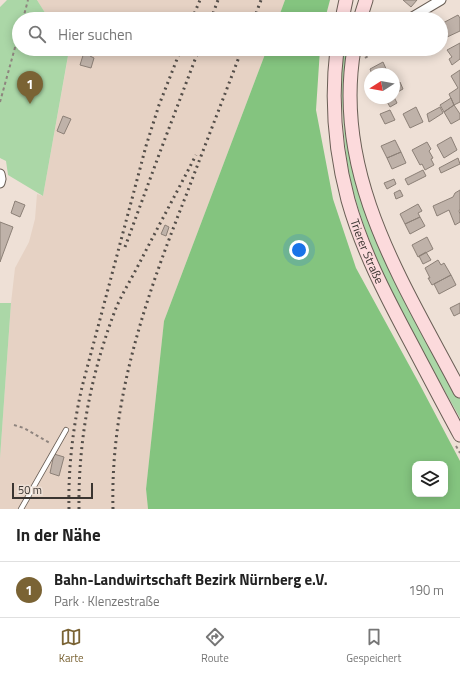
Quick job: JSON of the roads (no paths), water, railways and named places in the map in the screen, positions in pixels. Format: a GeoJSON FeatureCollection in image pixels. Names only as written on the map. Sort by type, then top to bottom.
{"type":"FeatureCollection","features":[{"type":"Feature","properties":{"kind":"main road"},"geometry":{"type":"LineString","coordinates":[[343,12],[346,0]]}},
{"type":"Feature","properties":{"kind":"main road"},"geometry":{"type":"LineString","coordinates":[[362,12],[366,0]]}},
{"type":"Feature","properties":{"kind":"main road","name":"Trierer Straße"},"geometry":{"type":"LineString","coordinates":[[336,56],[334,86],[336,126],[341,169],[354,218],[368,258],[385,293],[460,435]]}},
{"type":"Feature","properties":{"kind":"main road","name":"Trierer Straße"},"geometry":{"type":"LineString","coordinates":[[353,56],[351,84],[352,125],[356,157],[367,200],[379,232],[396,269],[460,391]]}},
{"type":"Feature","properties":{"kind":"street"},"geometry":{"type":"LineString","coordinates":[[421,12],[441,0]]}},
{"type":"Feature","properties":{"kind":"street"},"geometry":{"type":"LineString","coordinates":[[0,174],[0,183]]}},
{"type":"Feature","properties":{"kind":"lane"},"geometry":{"type":"LineString","coordinates":[[21,509],[66,430]]}},
{"type":"Feature","properties":{"kind":"railway"},"geometry":{"type":"LineString","coordinates":[[195,12],[200,0]]}},
{"type":"Feature","properties":{"kind":"railway"},"geometry":{"type":"LineString","coordinates":[[214,12],[218,0]]}},
{"type":"Feature","properties":{"kind":"railway"},"geometry":{"type":"LineString","coordinates":[[257,12],[261,0]]}},
{"type":"Feature","properties":{"kind":"railway"},"geometry":{"type":"LineString","coordinates":[[69,509],[69,478],[72,448],[82,387],[146,146],[159,105],[178,56]]}},
{"type":"Feature","properties":{"kind":"railway"},"geometry":{"type":"LineString","coordinates":[[125,247],[196,56]]}},
{"type":"Feature","properties":{"kind":"railway"},"geometry":{"type":"LineString","coordinates":[[113,509],[114,468],[118,427],[134,347],[158,269],[239,56]]}},
{"type":"Feature","properties":{"kind":"railway"},"geometry":{"type":"LineString","coordinates":[[79,509],[79,483],[84,432],[93,382],[107,332],[122,296],[196,155]]}},
{"type":"Feature","properties":{"kind":"place","name":"Bahn-Landwirtschaft Bezirk Nürnberg e.V."},"geometry":{"type":"Point","coordinates":[30,104]}}]}
